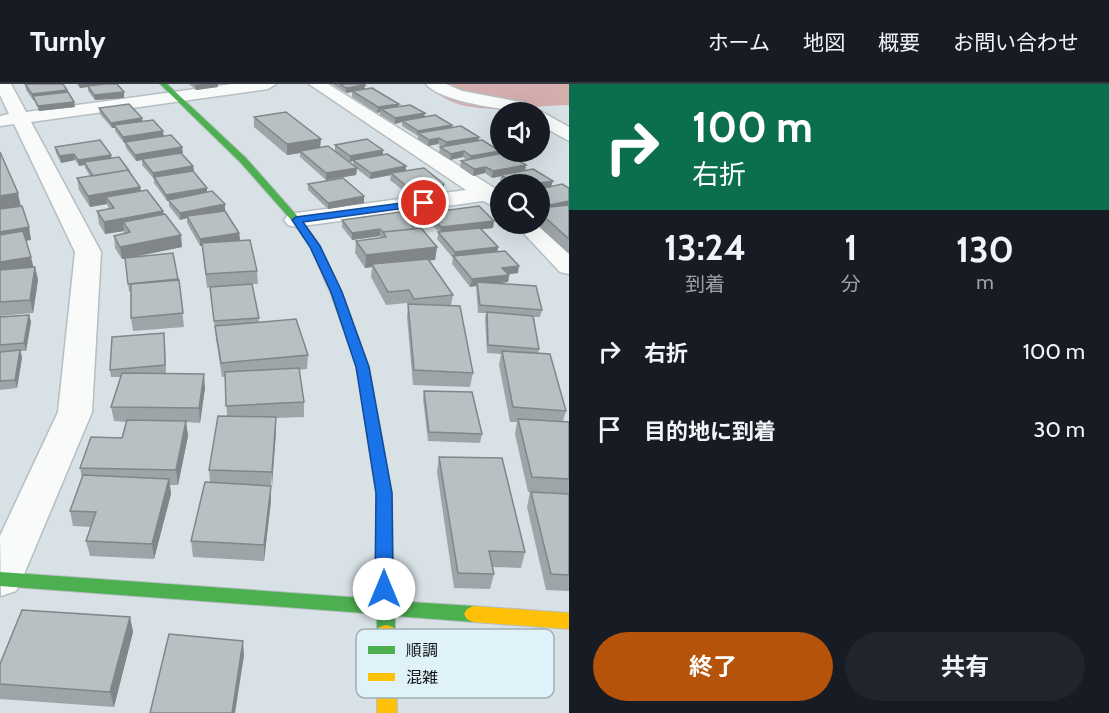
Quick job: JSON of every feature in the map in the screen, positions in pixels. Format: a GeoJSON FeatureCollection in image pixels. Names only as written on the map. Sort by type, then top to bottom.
{"type":"FeatureCollection","features":[{"type":"Feature","properties":{"kind":"street"},"geometry":{"type":"LineString","coordinates":[[3,84],[10,119],[88,252],[75,412],[0,579],[569,621]]}},
{"type":"Feature","properties":{"kind":"street"},"geometry":{"type":"LineString","coordinates":[[164,84],[243,160],[296,220],[315,246],[336,292],[363,367],[384,493],[385,629]]}},
{"type":"Feature","properties":{"kind":"street"},"geometry":{"type":"LineString","coordinates":[[10,119],[268,84]]}},
{"type":"Feature","properties":{"kind":"street"},"geometry":{"type":"LineString","coordinates":[[317,84],[490,195]]}},
{"type":"Feature","properties":{"kind":"street"},"geometry":{"type":"LineString","coordinates":[[434,84],[452,93],[500,102]]}},
{"type":"Feature","properties":{"kind":"street"},"geometry":{"type":"LineString","coordinates":[[550,123],[569,135]]}},
{"type":"Feature","properties":{"kind":"street"},"geometry":{"type":"LineString","coordinates":[[296,220],[490,198]]}},
{"type":"Feature","properties":{"kind":"street"},"geometry":{"type":"LineString","coordinates":[[537,234],[569,266]]}},
{"type":"Feature","properties":{"kind":"street"},"geometry":{"type":"LineString","coordinates":[[387,698],[387,713]]}},
{"type":"Feature","properties":{"kind":"shaded area"},"geometry":{"type":"Polygon","coordinates":[[[459,84],[569,84],[569,90],[488,95],[468,90],[459,84]]]}},
{"type":"Feature","properties":{"kind":"building"},"geometry":{"type":"Polygon","coordinates":[[[25,84],[63,84],[67,90],[32,94],[25,84]]]}},
{"type":"Feature","properties":{"kind":"building"},"geometry":{"type":"Polygon","coordinates":[[[117,84],[124,92],[94,95],[88,86],[117,84]]]}},
{"type":"Feature","properties":{"kind":"building"},"geometry":{"type":"Polygon","coordinates":[[[340,84],[363,84],[365,85],[346,88],[340,84]]]}},
{"type":"Feature","properties":{"kind":"building"},"geometry":{"type":"Polygon","coordinates":[[[372,88],[399,104],[378,107],[352,91],[372,88]]]}},
{"type":"Feature","properties":{"kind":"building"},"geometry":{"type":"Polygon","coordinates":[[[68,92],[74,102],[38,106],[33,96],[68,92]]]}},
{"type":"Feature","properties":{"kind":"building"},"geometry":{"type":"Polygon","coordinates":[[[129,104],[142,118],[111,123],[99,108],[129,104]]]}},
{"type":"Feature","properties":{"kind":"building"},"geometry":{"type":"Polygon","coordinates":[[[410,105],[425,113],[395,118],[381,109],[410,105]]]}},
{"type":"Feature","properties":{"kind":"building"},"geometry":{"type":"Polygon","coordinates":[[[286,112],[321,139],[287,144],[254,117],[286,112]]]}},
{"type":"Feature","properties":{"kind":"building"},"geometry":{"type":"Polygon","coordinates":[[[435,115],[452,125],[418,131],[402,121],[435,115]]]}},
{"type":"Feature","properties":{"kind":"building"},"geometry":{"type":"Polygon","coordinates":[[[153,120],[163,131],[123,137],[114,125],[153,120]]]}},
{"type":"Feature","properties":{"kind":"building"},"geometry":{"type":"Polygon","coordinates":[[[461,126],[479,137],[446,142],[439,138],[429,140],[418,133],[461,126]]]}},
{"type":"Feature","properties":{"kind":"building"},"geometry":{"type":"Polygon","coordinates":[[[171,135],[182,147],[135,155],[125,142],[171,135]]]}},
{"type":"Feature","properties":{"kind":"building"},"geometry":{"type":"Polygon","coordinates":[[[367,139],[383,150],[350,156],[335,145],[367,139]]]}},
{"type":"Feature","properties":{"kind":"building"},"geometry":{"type":"Polygon","coordinates":[[[100,140],[111,155],[78,160],[74,154],[60,156],[55,147],[100,140]]]}},
{"type":"Feature","properties":{"kind":"building"},"geometry":{"type":"Polygon","coordinates":[[[482,140],[490,145],[490,153],[471,156],[464,151],[451,154],[440,147],[482,140]]]}},
{"type":"Feature","properties":{"kind":"building"},"geometry":{"type":"Polygon","coordinates":[[[328,146],[357,168],[326,173],[300,151],[328,146]]]}},
{"type":"Feature","properties":{"kind":"building"},"geometry":{"type":"Polygon","coordinates":[[[0,152],[18,193],[0,196],[0,152]]]}},
{"type":"Feature","properties":{"kind":"building"},"geometry":{"type":"Polygon","coordinates":[[[181,153],[193,166],[153,173],[142,159],[181,153]]]}},
{"type":"Feature","properties":{"kind":"building"},"geometry":{"type":"Polygon","coordinates":[[[387,154],[406,166],[371,173],[353,160],[387,154]]]}},
{"type":"Feature","properties":{"kind":"building"},"geometry":{"type":"Polygon","coordinates":[[[490,156],[490,162],[520,162],[526,165],[493,171],[486,167],[474,169],[461,161],[490,156]]]}},
{"type":"Feature","properties":{"kind":"building"},"geometry":{"type":"Polygon","coordinates":[[[119,157],[130,172],[128,170],[93,176],[84,162],[119,157]]]}},
{"type":"Feature","properties":{"kind":"building"},"geometry":{"type":"Polygon","coordinates":[[[424,168],[444,184],[411,190],[391,173],[424,168]]]}},
{"type":"Feature","properties":{"kind":"building"},"geometry":{"type":"Polygon","coordinates":[[[533,169],[541,174],[506,174],[533,169]]]}},
{"type":"Feature","properties":{"kind":"building"},"geometry":{"type":"Polygon","coordinates":[[[128,170],[140,187],[88,196],[77,178],[128,170]]]}},
{"type":"Feature","properties":{"kind":"building"},"geometry":{"type":"Polygon","coordinates":[[[193,171],[207,188],[166,195],[154,177],[193,171]]]}},
{"type":"Feature","properties":{"kind":"building"},"geometry":{"type":"Polygon","coordinates":[[[343,178],[364,196],[328,203],[308,184],[343,178]]]}},
{"type":"Feature","properties":{"kind":"building"},"geometry":{"type":"Polygon","coordinates":[[[562,184],[569,188],[569,201],[550,205],[550,187],[562,184]]]}},
{"type":"Feature","properties":{"kind":"building"},"geometry":{"type":"Polygon","coordinates":[[[147,190],[163,211],[104,222],[97,211],[114,208],[106,197],[147,190]]]}},
{"type":"Feature","properties":{"kind":"building"},"geometry":{"type":"Polygon","coordinates":[[[212,191],[225,204],[180,213],[168,200],[212,191]]]}},
{"type":"Feature","properties":{"kind":"building"},"geometry":{"type":"Polygon","coordinates":[[[569,205],[569,239],[550,222],[550,207],[569,205]]]}},
{"type":"Feature","properties":{"kind":"building"},"geometry":{"type":"Polygon","coordinates":[[[22,206],[29,227],[0,232],[0,209],[22,206]]]}},
{"type":"Feature","properties":{"kind":"building"},"geometry":{"type":"Polygon","coordinates":[[[479,206],[490,217],[490,221],[441,227],[427,213],[479,206]]]}},
{"type":"Feature","properties":{"kind":"building"},"geometry":{"type":"Polygon","coordinates":[[[225,211],[239,233],[200,239],[187,216],[225,211]]]}},
{"type":"Feature","properties":{"kind":"building"},"geometry":{"type":"Polygon","coordinates":[[[400,212],[415,229],[383,232],[380,229],[352,233],[342,220],[400,212]]]}},
{"type":"Feature","properties":{"kind":"building"},"geometry":{"type":"Polygon","coordinates":[[[165,214],[181,235],[120,247],[114,236],[130,232],[123,222],[165,214]]]}},
{"type":"Feature","properties":{"kind":"building"},"geometry":{"type":"Polygon","coordinates":[[[421,228],[437,247],[366,255],[356,241],[386,237],[383,232],[421,228]]]}},
{"type":"Feature","properties":{"kind":"building"},"geometry":{"type":"Polygon","coordinates":[[[480,228],[498,247],[455,252],[438,232],[480,228]]]}},
{"type":"Feature","properties":{"kind":"building"},"geometry":{"type":"Polygon","coordinates":[[[23,231],[31,257],[0,262],[0,235],[23,231]]]}},
{"type":"Feature","properties":{"kind":"building"},"geometry":{"type":"Polygon","coordinates":[[[250,240],[257,271],[206,274],[202,243],[250,240]]]}},
{"type":"Feature","properties":{"kind":"building"},"geometry":{"type":"Polygon","coordinates":[[[505,251],[519,266],[502,268],[509,275],[472,279],[453,256],[505,251]]]}},
{"type":"Feature","properties":{"kind":"building"},"geometry":{"type":"Polygon","coordinates":[[[173,253],[178,279],[128,284],[125,258],[173,253]]]}},
{"type":"Feature","properties":{"kind":"building"},"geometry":{"type":"Polygon","coordinates":[[[428,259],[453,295],[414,299],[409,290],[388,292],[372,264],[428,259]]]}},
{"type":"Feature","properties":{"kind":"building"},"geometry":{"type":"Polygon","coordinates":[[[35,267],[30,300],[0,302],[0,270],[35,267]]]}},
{"type":"Feature","properties":{"kind":"building"},"geometry":{"type":"Polygon","coordinates":[[[179,280],[183,313],[131,318],[131,284],[179,280]]]}},
{"type":"Feature","properties":{"kind":"building"},"geometry":{"type":"Polygon","coordinates":[[[477,282],[536,286],[542,310],[480,305],[477,282]]]}},
{"type":"Feature","properties":{"kind":"building"},"geometry":{"type":"Polygon","coordinates":[[[252,284],[259,318],[214,321],[210,287],[252,284]]]}},
{"type":"Feature","properties":{"kind":"building"},"geometry":{"type":"Polygon","coordinates":[[[408,304],[460,306],[473,373],[414,370],[408,304]]]}},
{"type":"Feature","properties":{"kind":"building"},"geometry":{"type":"Polygon","coordinates":[[[487,312],[533,316],[539,349],[488,345],[487,312]]]}},
{"type":"Feature","properties":{"kind":"building"},"geometry":{"type":"Polygon","coordinates":[[[29,315],[24,343],[0,345],[0,317],[29,315]]]}},
{"type":"Feature","properties":{"kind":"building"},"geometry":{"type":"Polygon","coordinates":[[[296,319],[308,355],[221,363],[215,326],[296,319]]]}},
{"type":"Feature","properties":{"kind":"building"},"geometry":{"type":"Polygon","coordinates":[[[164,333],[165,365],[110,370],[112,337],[164,333]]]}},
{"type":"Feature","properties":{"kind":"building"},"geometry":{"type":"Polygon","coordinates":[[[20,350],[15,380],[0,381],[0,352],[20,350]]]}},
{"type":"Feature","properties":{"kind":"building"},"geometry":{"type":"Polygon","coordinates":[[[502,351],[550,354],[566,411],[513,407],[502,351]]]}},
{"type":"Feature","properties":{"kind":"building"},"geometry":{"type":"Polygon","coordinates":[[[299,368],[304,402],[226,406],[225,372],[299,368]]]}},
{"type":"Feature","properties":{"kind":"building"},"geometry":{"type":"Polygon","coordinates":[[[122,373],[204,374],[199,408],[111,407],[122,373]]]}},
{"type":"Feature","properties":{"kind":"building"},"geometry":{"type":"Polygon","coordinates":[[[424,391],[472,392],[482,434],[429,432],[424,391]]]}},
{"type":"Feature","properties":{"kind":"building"},"geometry":{"type":"Polygon","coordinates":[[[218,416],[276,417],[272,472],[209,470],[218,416]]]}},
{"type":"Feature","properties":{"kind":"building"},"geometry":{"type":"Polygon","coordinates":[[[518,419],[569,422],[569,479],[532,477],[518,419]]]}},
{"type":"Feature","properties":{"kind":"building"},"geometry":{"type":"Polygon","coordinates":[[[127,420],[186,421],[176,470],[80,468],[91,437],[122,438],[127,420]]]}},
{"type":"Feature","properties":{"kind":"building"},"geometry":{"type":"Polygon","coordinates":[[[439,457],[502,458],[525,552],[489,551],[494,574],[458,573],[439,457]]]}},
{"type":"Feature","properties":{"kind":"building"},"geometry":{"type":"Polygon","coordinates":[[[83,475],[169,479],[152,544],[86,541],[96,512],[70,511],[83,475]]]}},
{"type":"Feature","properties":{"kind":"building"},"geometry":{"type":"Polygon","coordinates":[[[205,482],[271,486],[264,545],[191,541],[205,482]]]}},
{"type":"Feature","properties":{"kind":"building"},"geometry":{"type":"Polygon","coordinates":[[[531,492],[569,494],[569,575],[551,574],[531,492]]]}},
{"type":"Feature","properties":{"kind":"building"},"geometry":{"type":"Polygon","coordinates":[[[22,610],[130,617],[110,692],[0,684],[0,664],[22,610]]]}},
{"type":"Feature","properties":{"kind":"building"},"geometry":{"type":"Polygon","coordinates":[[[169,634],[243,641],[232,713],[150,713],[169,634]]]}},
{"type":"Feature","properties":{"kind":"waterway"},"geometry":{"type":"LineString","coordinates":[[448,84],[458,91],[472,95],[569,93]]}},
{"type":"Feature","properties":{"kind":"traffic: fast"},"geometry":{"type":"LineString","coordinates":[[163,84],[243,160],[296,220],[315,246],[336,292],[363,367],[384,493],[386,629]]}},
{"type":"Feature","properties":{"kind":"traffic: fast"},"geometry":{"type":"LineString","coordinates":[[0,579],[473,614]]}},
{"type":"Feature","properties":{"kind":"traffic: slow"},"geometry":{"type":"LineString","coordinates":[[473,614],[569,621]]}},
{"type":"Feature","properties":{"kind":"traffic: slow"},"geometry":{"type":"LineString","coordinates":[[387,698],[387,713]]}},
{"type":"Feature","properties":{"kind":"route"},"geometry":{"type":"LineString","coordinates":[[384,589],[384,493],[363,367],[336,292],[315,246],[296,220],[424,203]]}}]}
